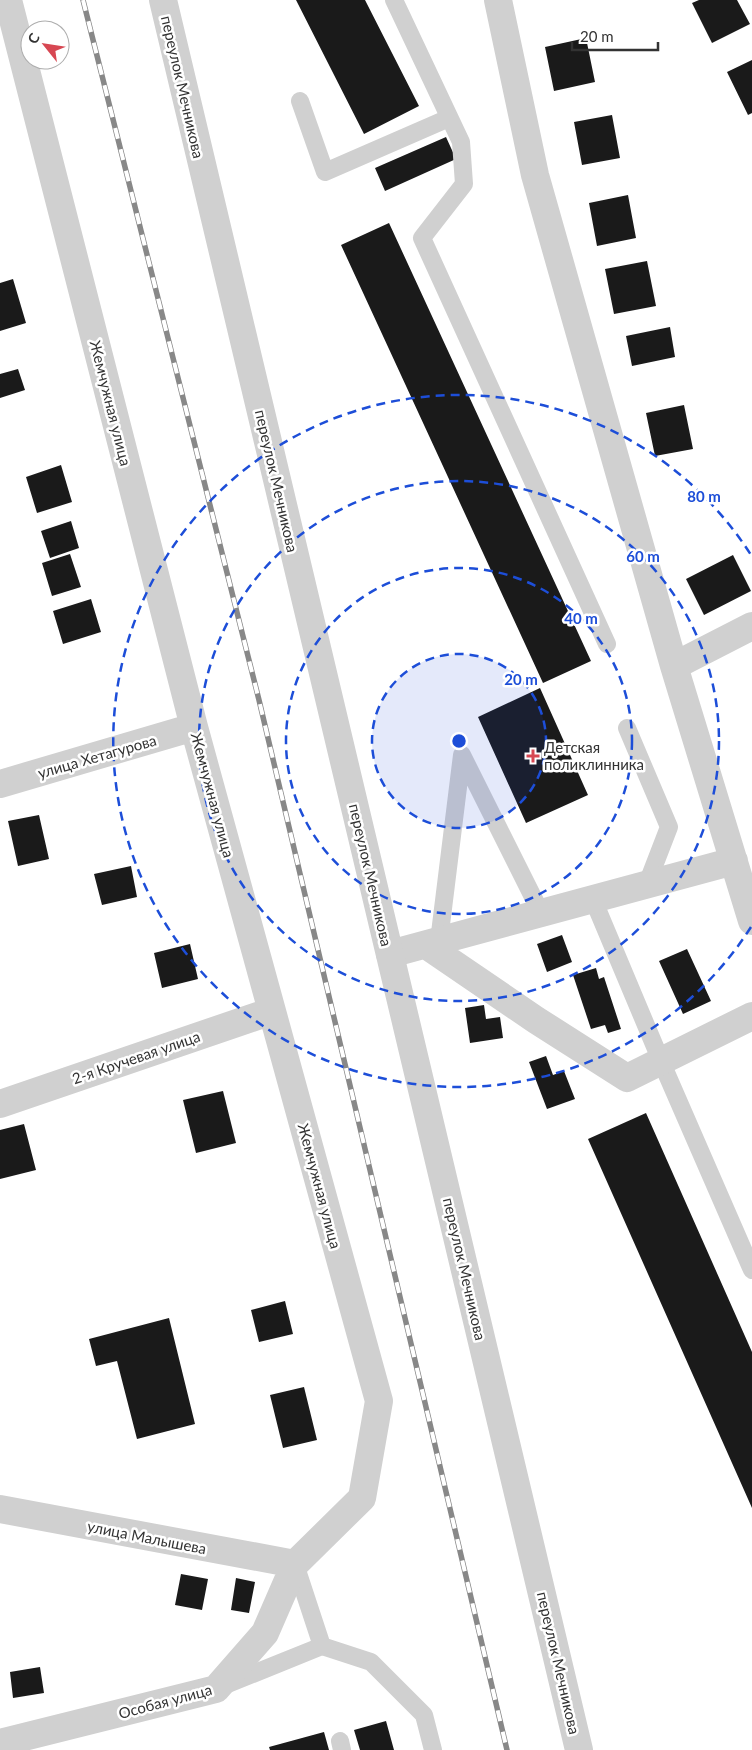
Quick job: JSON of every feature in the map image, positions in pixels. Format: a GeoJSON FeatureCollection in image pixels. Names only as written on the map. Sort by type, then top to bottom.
{"type":"FeatureCollection","features":[{"type":"Feature","properties":{"kind":"street","name":"Жемчужная улица"},"geometry":{"type":"LineString","coordinates":[[8,0],[194,727],[379,1401],[362,1498],[295,1564]]}},
{"type":"Feature","properties":{"kind":"street","name":"переулок Мечникова"},"geometry":{"type":"LineString","coordinates":[[163,0],[579,1750]]}},
{"type":"Feature","properties":{"kind":"street"},"geometry":{"type":"LineString","coordinates":[[498,0],[535,175],[674,666],[752,922]]}},
{"type":"Feature","properties":{"kind":"street"},"geometry":{"type":"LineString","coordinates":[[674,666],[752,626]]}},
{"type":"Feature","properties":{"kind":"street","name":"улица Хетагурова"},"geometry":{"type":"LineString","coordinates":[[0,784],[194,727]]}},
{"type":"Feature","properties":{"kind":"street"},"geometry":{"type":"LineString","coordinates":[[390,954],[734,861]]}},
{"type":"Feature","properties":{"kind":"street"},"geometry":{"type":"LineString","coordinates":[[432,943],[536,1020],[627,1078],[752,1016]]}},
{"type":"Feature","properties":{"kind":"street","name":"2-я Кручевая улица"},"geometry":{"type":"LineString","coordinates":[[0,1104],[272,1011]]}},
{"type":"Feature","properties":{"kind":"street","name":"улица Малышева"},"geometry":{"type":"LineString","coordinates":[[0,1509],[295,1564]]}},
{"type":"Feature","properties":{"kind":"street","name":"Особая улица"},"geometry":{"type":"LineString","coordinates":[[0,1743],[216,1689],[265,1633],[295,1564]]}},
{"type":"Feature","properties":{"kind":"lane"},"geometry":{"type":"LineString","coordinates":[[394,0],[461,142],[464,184],[422,238],[607,644]]}},
{"type":"Feature","properties":{"kind":"lane"},"geometry":{"type":"LineString","coordinates":[[300,101],[325,172],[450,118]]}},
{"type":"Feature","properties":{"kind":"lane"},"geometry":{"type":"LineString","coordinates":[[627,728],[669,827],[647,884]]}},
{"type":"Feature","properties":{"kind":"lane"},"geometry":{"type":"LineString","coordinates":[[432,943],[462,755],[541,913]]}},
{"type":"Feature","properties":{"kind":"lane"},"geometry":{"type":"LineString","coordinates":[[592,899],[752,1270]]}},
{"type":"Feature","properties":{"kind":"lane"},"geometry":{"type":"LineString","coordinates":[[295,1564],[322,1646]]}},
{"type":"Feature","properties":{"kind":"lane"},"geometry":{"type":"LineString","coordinates":[[216,1689],[322,1646],[371,1662],[424,1716],[432,1750]]}},
{"type":"Feature","properties":{"kind":"building"},"geometry":{"type":"Polygon","coordinates":[[[296,0],[365,0],[419,106],[364,134],[296,0]]]}},
{"type":"Feature","properties":{"kind":"building"},"geometry":{"type":"Polygon","coordinates":[[[699,0],[737,0],[750,24],[712,43],[692,3],[699,0]]]}},
{"type":"Feature","properties":{"kind":"building"},"geometry":{"type":"Polygon","coordinates":[[[586,38],[595,82],[554,91],[545,47],[586,38]]]}},
{"type":"Feature","properties":{"kind":"building"},"geometry":{"type":"Polygon","coordinates":[[[752,60],[752,113],[748,115],[727,72],[752,60]]]}},
{"type":"Feature","properties":{"kind":"building"},"geometry":{"type":"Polygon","coordinates":[[[612,115],[620,158],[582,165],[574,122],[612,115]]]}},
{"type":"Feature","properties":{"kind":"building"},"geometry":{"type":"Polygon","coordinates":[[[446,137],[456,159],[385,191],[375,168],[446,137]]]}},
{"type":"Feature","properties":{"kind":"building"},"geometry":{"type":"Polygon","coordinates":[[[628,195],[636,238],[597,246],[589,203],[628,195]]]}},
{"type":"Feature","properties":{"kind":"building"},"geometry":{"type":"Polygon","coordinates":[[[389,223],[591,661],[543,683],[341,245],[389,223]]]}},
{"type":"Feature","properties":{"kind":"building"},"geometry":{"type":"Polygon","coordinates":[[[647,261],[656,306],[614,314],[605,269],[647,261]]]}},
{"type":"Feature","properties":{"kind":"building"},"geometry":{"type":"Polygon","coordinates":[[[13,279],[26,323],[0,331],[0,283],[13,279]]]}},
{"type":"Feature","properties":{"kind":"building"},"geometry":{"type":"Polygon","coordinates":[[[670,327],[675,357],[632,366],[626,336],[670,327]]]}},
{"type":"Feature","properties":{"kind":"building"},"geometry":{"type":"Polygon","coordinates":[[[18,369],[25,390],[0,398],[0,374],[18,369]]]}},
{"type":"Feature","properties":{"kind":"building"},"geometry":{"type":"Polygon","coordinates":[[[684,405],[693,449],[655,456],[646,413],[684,405]]]}},
{"type":"Feature","properties":{"kind":"building"},"geometry":{"type":"Polygon","coordinates":[[[61,465],[72,502],[37,513],[26,477],[61,465]]]}},
{"type":"Feature","properties":{"kind":"building"},"geometry":{"type":"Polygon","coordinates":[[[71,521],[79,548],[50,558],[41,531],[71,521]]]}},
{"type":"Feature","properties":{"kind":"building"},"geometry":{"type":"Polygon","coordinates":[[[70,554],[81,587],[52,596],[42,563],[70,554]]]}},
{"type":"Feature","properties":{"kind":"building"},"geometry":{"type":"Polygon","coordinates":[[[733,555],[751,591],[704,615],[686,579],[733,555]]]}},
{"type":"Feature","properties":{"kind":"building"},"geometry":{"type":"Polygon","coordinates":[[[91,599],[101,632],[63,644],[53,611],[91,599]]]}},
{"type":"Feature","properties":{"kind":"building","name":"Детская поликлинника"},"geometry":{"type":"Polygon","coordinates":[[[540,688],[588,795],[526,823],[478,717],[540,688]]]}},
{"type":"Feature","properties":{"kind":"building"},"geometry":{"type":"Polygon","coordinates":[[[39,815],[49,859],[18,866],[8,821],[39,815]]]}},
{"type":"Feature","properties":{"kind":"building"},"geometry":{"type":"Polygon","coordinates":[[[131,866],[137,897],[102,905],[94,874],[131,866]]]}},
{"type":"Feature","properties":{"kind":"building"},"geometry":{"type":"Polygon","coordinates":[[[562,935],[572,962],[547,972],[537,944],[562,935]]]}},
{"type":"Feature","properties":{"kind":"building"},"geometry":{"type":"Polygon","coordinates":[[[190,944],[198,979],[162,988],[154,953],[190,944]]]}},
{"type":"Feature","properties":{"kind":"building"},"geometry":{"type":"Polygon","coordinates":[[[687,949],[711,1001],[683,1014],[659,961],[687,949]]]}},
{"type":"Feature","properties":{"kind":"building"},"geometry":{"type":"Polygon","coordinates":[[[596,968],[599,979],[604,977],[621,1029],[608,1033],[605,1025],[591,1029],[573,975],[596,968]]]}},
{"type":"Feature","properties":{"kind":"building"},"geometry":{"type":"Polygon","coordinates":[[[484,1005],[486,1019],[500,1017],[503,1038],[470,1043],[465,1008],[484,1005]]]}},
{"type":"Feature","properties":{"kind":"building"},"geometry":{"type":"Polygon","coordinates":[[[546,1056],[553,1075],[564,1071],[575,1099],[547,1109],[529,1062],[546,1056]]]}},
{"type":"Feature","properties":{"kind":"building"},"geometry":{"type":"Polygon","coordinates":[[[223,1091],[236,1143],[196,1153],[183,1100],[223,1091]]]}},
{"type":"Feature","properties":{"kind":"building"},"geometry":{"type":"Polygon","coordinates":[[[646,1113],[752,1352],[752,1508],[588,1139],[646,1113]]]}},
{"type":"Feature","properties":{"kind":"building"},"geometry":{"type":"Polygon","coordinates":[[[24,1124],[36,1170],[0,1179],[0,1130],[24,1124]]]}},
{"type":"Feature","properties":{"kind":"building"},"geometry":{"type":"Polygon","coordinates":[[[285,1301],[293,1334],[259,1342],[251,1310],[285,1301]]]}},
{"type":"Feature","properties":{"kind":"building"},"geometry":{"type":"Polygon","coordinates":[[[169,1318],[195,1424],[137,1439],[117,1361],[96,1366],[89,1339],[169,1318]]]}},
{"type":"Feature","properties":{"kind":"building"},"geometry":{"type":"Polygon","coordinates":[[[304,1387],[317,1440],[283,1448],[270,1395],[304,1387]]]}},
{"type":"Feature","properties":{"kind":"building"},"geometry":{"type":"Polygon","coordinates":[[[181,1574],[208,1579],[202,1610],[175,1605],[181,1574]]]}},
{"type":"Feature","properties":{"kind":"building"},"geometry":{"type":"Polygon","coordinates":[[[236,1578],[255,1582],[249,1613],[231,1610],[236,1578]]]}},
{"type":"Feature","properties":{"kind":"building"},"geometry":{"type":"Polygon","coordinates":[[[40,1667],[44,1693],[13,1698],[10,1672],[40,1667]]]}},
{"type":"Feature","properties":{"kind":"building"},"geometry":{"type":"Polygon","coordinates":[[[386,1721],[394,1750],[360,1750],[354,1730],[386,1721]]]}},
{"type":"Feature","properties":{"kind":"building"},"geometry":{"type":"Polygon","coordinates":[[[324,1732],[329,1750],[270,1750],[269,1747],[324,1732]]]}},
{"type":"Feature","properties":{"kind":"railway"},"geometry":{"type":"LineString","coordinates":[[83,0],[259,700],[507,1750]]}},
{"type":"Feature","properties":{"kind":"place","name":"Детская поликлинника"},"geometry":{"type":"Point","coordinates":[533,756]}}]}
